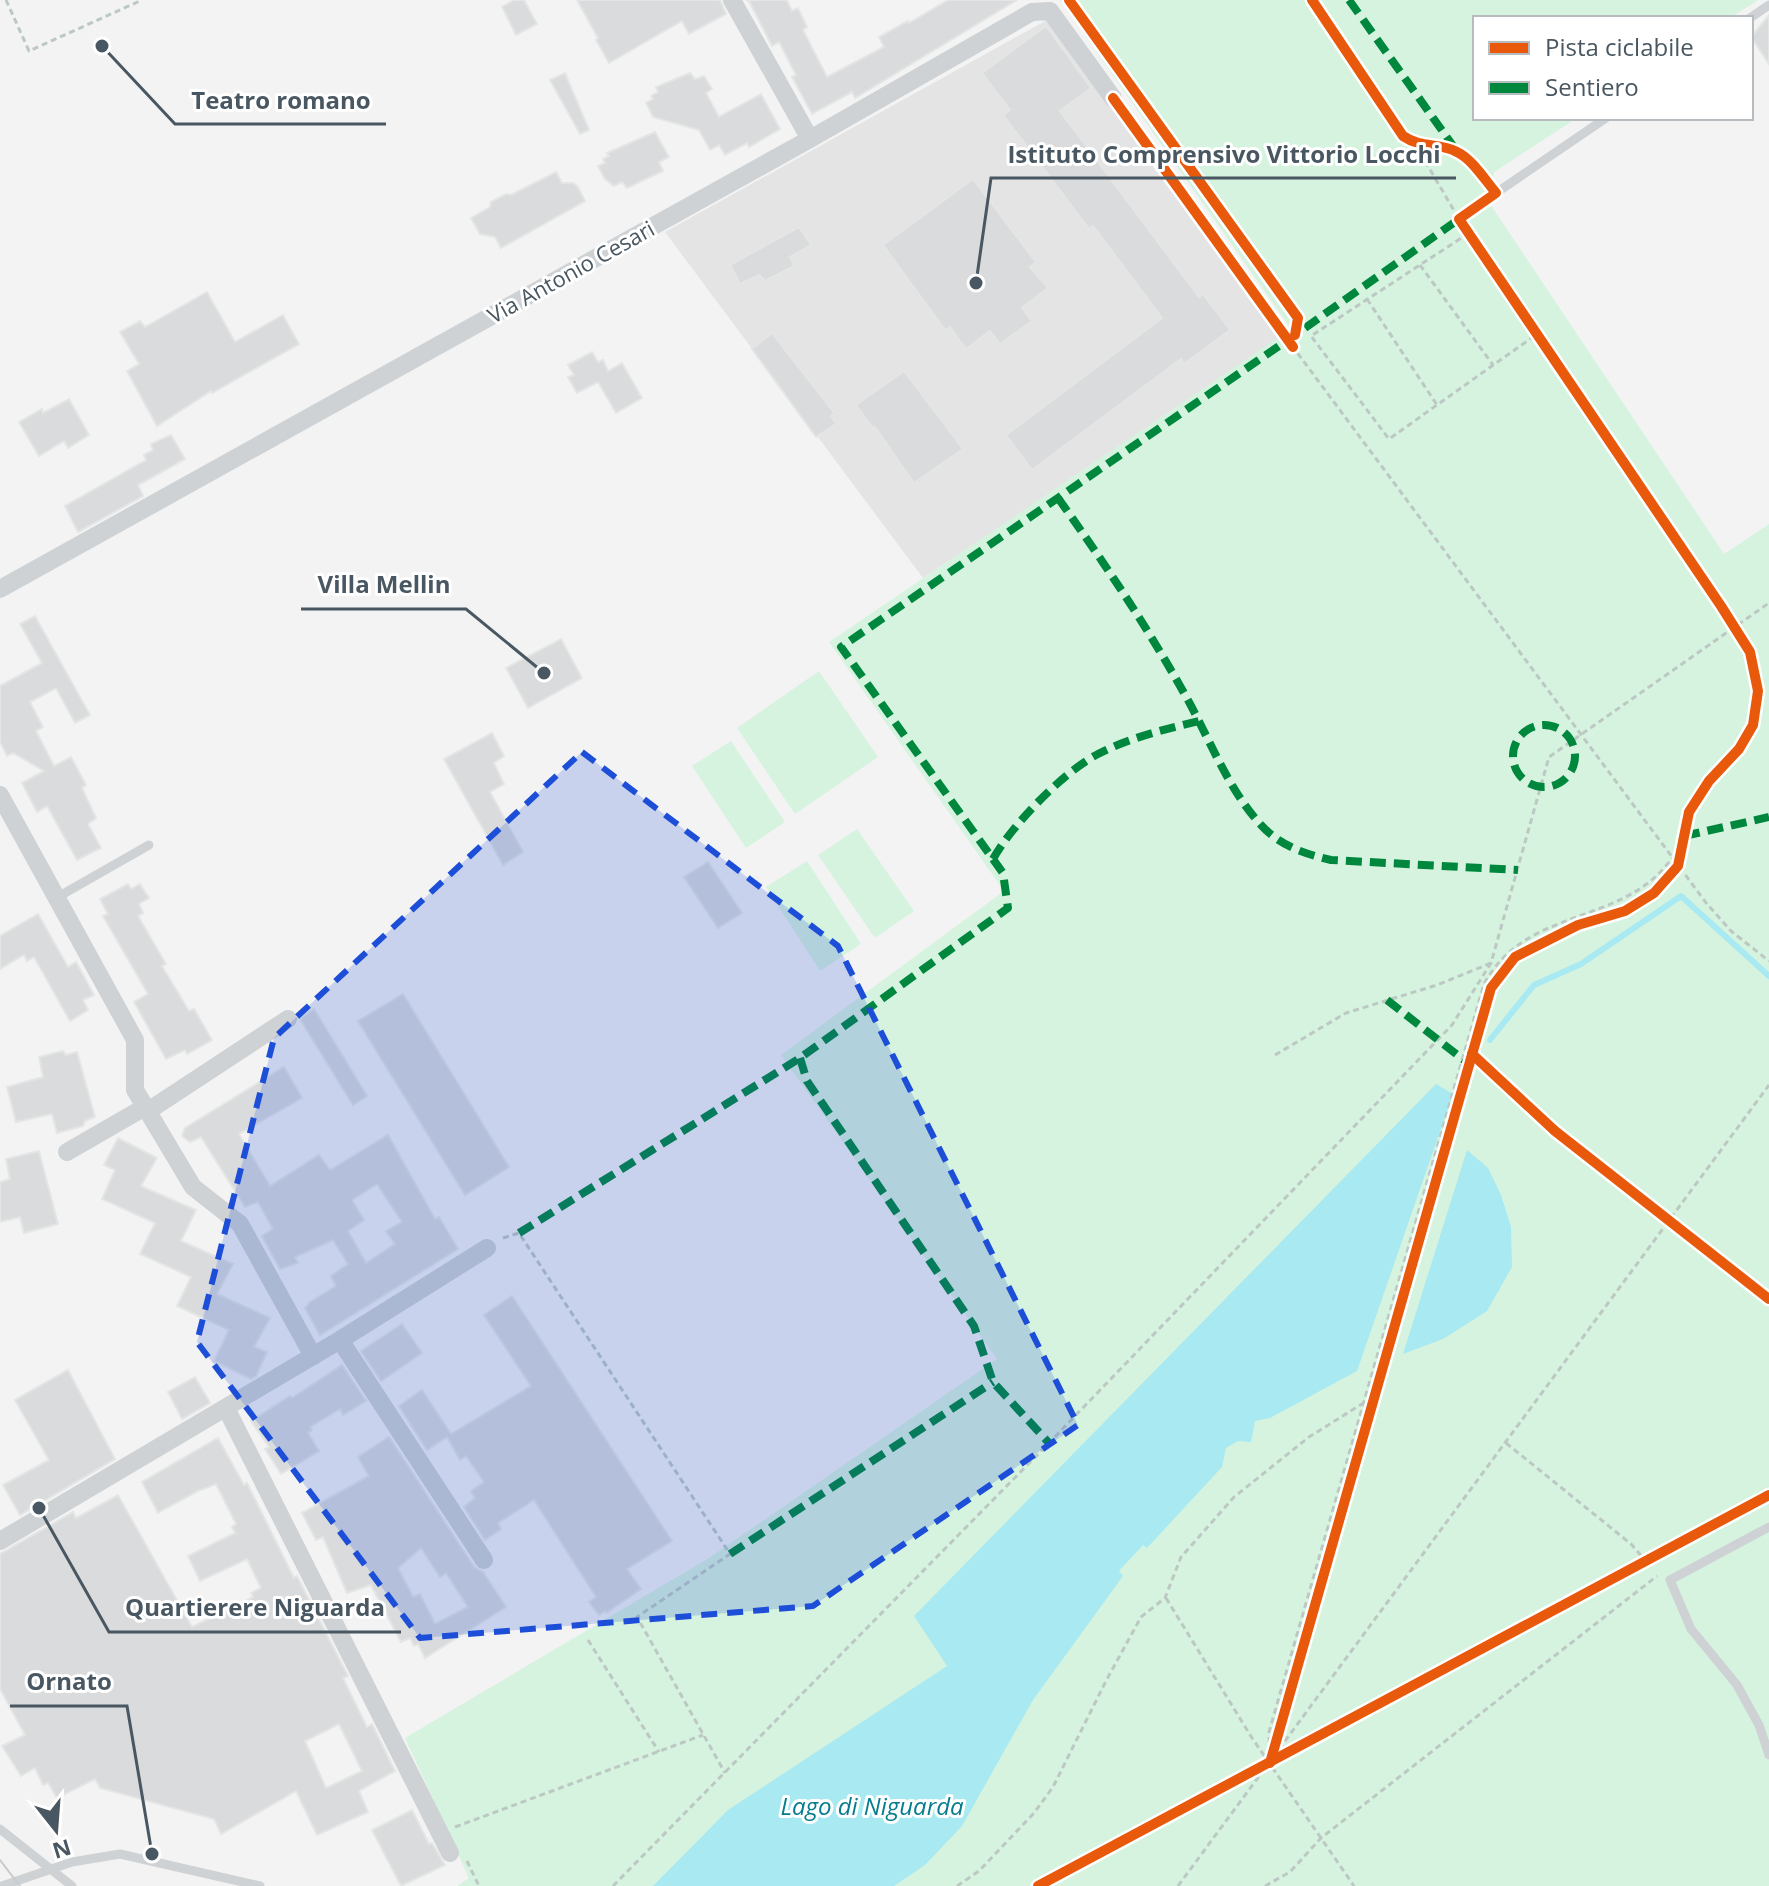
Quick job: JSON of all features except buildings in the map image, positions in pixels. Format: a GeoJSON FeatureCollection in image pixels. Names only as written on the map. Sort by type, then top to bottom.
{"type":"FeatureCollection","features":[{"type":"Feature","properties":{"kind":"street"},"geometry":{"type":"LineString","coordinates":[[732,0],[810,139]]}},
{"type":"Feature","properties":{"kind":"street","name":"Via Antonio Cesari"},"geometry":{"type":"LineString","coordinates":[[0,589],[810,139],[1032,12],[1050,11],[1113,98]]}},
{"type":"Feature","properties":{"kind":"street"},"geometry":{"type":"LineString","coordinates":[[0,795],[135,1040],[135,1090],[193,1187],[240,1224],[313,1356]]}},
{"type":"Feature","properties":{"kind":"street"},"geometry":{"type":"LineString","coordinates":[[67,1152],[146,1109],[288,1019]]}},
{"type":"Feature","properties":{"kind":"street"},"geometry":{"type":"LineString","coordinates":[[0,1541],[340,1340],[487,1248]]}},
{"type":"Feature","properties":{"kind":"street"},"geometry":{"type":"LineString","coordinates":[[340,1340],[484,1560]]}},
{"type":"Feature","properties":{"kind":"street"},"geometry":{"type":"LineString","coordinates":[[226,1408],[457,1850]]}},
{"type":"Feature","properties":{"kind":"lane"},"geometry":{"type":"LineString","coordinates":[[1496,193],[1603,120]]}},
{"type":"Feature","properties":{"kind":"lane"},"geometry":{"type":"LineString","coordinates":[[1520,178],[1532,182]]}},
{"type":"Feature","properties":{"kind":"lane"},"geometry":{"type":"LineString","coordinates":[[56,898],[149,845]]}},
{"type":"Feature","properties":{"kind":"lane"},"geometry":{"type":"LineString","coordinates":[[1769,1527],[1670,1580],[1691,1629],[1737,1685],[1759,1725],[1769,1755]]}},
{"type":"Feature","properties":{"kind":"lane"},"geometry":{"type":"LineString","coordinates":[[0,1829],[72,1886]]}},
{"type":"Feature","properties":{"kind":"lane"},"geometry":{"type":"LineString","coordinates":[[2,1886],[72,1862],[120,1854],[260,1886]]}},
{"type":"Feature","properties":{"kind":"path"},"geometry":{"type":"LineString","coordinates":[[6,0],[29,51],[142,0]]}},
{"type":"Feature","properties":{"kind":"path"},"geometry":{"type":"LineString","coordinates":[[1403,136],[1415,144],[1429,146]]}},
{"type":"Feature","properties":{"kind":"path"},"geometry":{"type":"LineString","coordinates":[[1415,144],[1477,246]]}},
{"type":"Feature","properties":{"kind":"path"},"geometry":{"type":"LineString","coordinates":[[1459,219],[1471,210]]}},
{"type":"Feature","properties":{"kind":"path"},"geometry":{"type":"LineString","coordinates":[[1469,233],[1311,336],[1389,439],[1537,334]]}},
{"type":"Feature","properties":{"kind":"path"},"geometry":{"type":"LineString","coordinates":[[1420,265],[1493,365]]}},
{"type":"Feature","properties":{"kind":"path"},"geometry":{"type":"LineString","coordinates":[[1367,299],[1437,405]]}},
{"type":"Feature","properties":{"kind":"path"},"geometry":{"type":"LineString","coordinates":[[1528,322],[1546,347]]}},
{"type":"Feature","properties":{"kind":"path"},"geometry":{"type":"LineString","coordinates":[[1296,331],[1293,347],[1582,734],[1731,931],[1769,961]]}},
{"type":"Feature","properties":{"kind":"path"},"geometry":{"type":"LineString","coordinates":[[1270,1763],[1549,757],[1769,595]]}},
{"type":"Feature","properties":{"kind":"path"},"geometry":{"type":"LineString","coordinates":[[1731,621],[1769,603]]}},
{"type":"Feature","properties":{"kind":"path"},"geometry":{"type":"LineString","coordinates":[[1731,621],[1742,639]]}},
{"type":"Feature","properties":{"kind":"path"},"geometry":{"type":"LineString","coordinates":[[613,1886],[1452,1025],[1485,985],[1515,957],[1578,925],[1630,908],[1654,893],[1677,858]]}},
{"type":"Feature","properties":{"kind":"path"},"geometry":{"type":"LineString","coordinates":[[1485,985],[1500,960],[1513,949],[1542,930],[1634,894],[1677,858]]}},
{"type":"Feature","properties":{"kind":"path"},"geometry":{"type":"LineString","coordinates":[[1275,1055],[1346,1013],[1437,985],[1491,963]]}},
{"type":"Feature","properties":{"kind":"path"},"geometry":{"type":"LineString","coordinates":[[1178,1886],[1769,1085]]}},
{"type":"Feature","properties":{"kind":"path"},"geometry":{"type":"LineString","coordinates":[[1658,1212],[1682,1231]]}},
{"type":"Feature","properties":{"kind":"path"},"geometry":{"type":"LineString","coordinates":[[487,1248],[519,1233],[730,1554],[637,1617],[725,1773]]}},
{"type":"Feature","properties":{"kind":"path"},"geometry":{"type":"LineString","coordinates":[[957,1886],[979,1871],[1034,1813],[1053,1787],[1141,1617],[1165,1598],[1181,1557],[1234,1497],[1309,1437],[1369,1401]]}},
{"type":"Feature","properties":{"kind":"path"},"geometry":{"type":"LineString","coordinates":[[1506,1443],[1631,1544],[1657,1576],[1670,1580]]}},
{"type":"Feature","properties":{"kind":"path"},"geometry":{"type":"LineString","coordinates":[[1631,1568],[1659,1553]]}},
{"type":"Feature","properties":{"kind":"path"},"geometry":{"type":"LineString","coordinates":[[1265,1886],[1290,1872],[1321,1838],[1657,1576]]}},
{"type":"Feature","properties":{"kind":"path"},"geometry":{"type":"LineString","coordinates":[[1165,1598],[1270,1763],[1354,1886]]}},
{"type":"Feature","properties":{"kind":"path"},"geometry":{"type":"LineString","coordinates":[[588,1640],[659,1752]]}},
{"type":"Feature","properties":{"kind":"path"},"geometry":{"type":"LineString","coordinates":[[479,1886],[457,1850],[452,1828],[703,1735]]}},
{"type":"Feature","properties":{"kind":"path"},"geometry":{"type":"LineString","coordinates":[[1245,1774],[1296,1749]]}},
{"type":"Feature","properties":{"kind":"highlighted area"},"geometry":{"type":"Polygon","coordinates":[[[582,752],[838,946],[1078,1425],[813,1606],[420,1638],[197,1342],[274,1038],[582,752]]]}},
{"type":"Feature","properties":{"kind":"shaded area"},"geometry":{"type":"Polygon","coordinates":[[[1047,20],[1288,334],[923,578],[665,232],[1047,20]]]}},
{"type":"Feature","properties":{"kind":"green space"},"geometry":{"type":"Polygon","coordinates":[[[1060,0],[1758,0],[1733,16],[1473,16],[1473,120],[1574,120],[1494,172],[1490,204],[1724,554],[1769,524],[1769,1886],[457,1886],[469,1878],[405,1738],[709,1558],[997,1359],[781,1055],[1004,891],[829,642],[1291,329],[1060,0]]]}},
{"type":"Feature","properties":{"kind":"green space"},"geometry":{"type":"Polygon","coordinates":[[[819,671],[878,757],[795,814],[737,728],[819,671]]]}},
{"type":"Feature","properties":{"kind":"green space"},"geometry":{"type":"Polygon","coordinates":[[[731,741],[785,822],[746,848],[692,766],[731,741]]]}},
{"type":"Feature","properties":{"kind":"green space"},"geometry":{"type":"Polygon","coordinates":[[[857,829],[914,911],[875,938],[818,855],[857,829]]]}},
{"type":"Feature","properties":{"kind":"green space"},"geometry":{"type":"Polygon","coordinates":[[[807,861],[861,944],[820,971],[766,887],[807,861]]]}},
{"type":"Feature","properties":{"kind":"water","name":"Lago di Niguarda"},"geometry":{"type":"Polygon","coordinates":[[[1436,1084],[1453,1094],[1357,1371],[1270,1418],[1255,1421],[1251,1442],[1238,1441],[1226,1448],[1222,1467],[1147,1548],[1143,1545],[1119,1571],[1123,1576],[1033,1700],[962,1826],[925,1865],[894,1886],[653,1886],[728,1810],[947,1666],[914,1616],[1436,1084]]]}},
{"type":"Feature","properties":{"kind":"water"},"geometry":{"type":"Polygon","coordinates":[[[1467,1150],[1488,1168],[1501,1195],[1511,1227],[1512,1267],[1487,1311],[1443,1339],[1403,1354],[1467,1150]]]}},
{"type":"Feature","properties":{"kind":"waterway"},"geometry":{"type":"LineString","coordinates":[[1490,1040],[1534,985],[1581,964],[1681,896],[1769,976]]}},
{"type":"Feature","properties":{"kind":"tram line"},"geometry":{"type":"LineString","coordinates":[[0,1860],[20,1886]]}},
{"type":"Feature","properties":{"kind":"marked path"},"geometry":{"type":"LineString","coordinates":[[1349,0],[1456,150]]}},
{"type":"Feature","properties":{"kind":"marked path"},"geometry":{"type":"LineString","coordinates":[[519,1233],[800,1058],[1008,908],[1003,873],[841,647],[1459,219]]}},
{"type":"Feature","properties":{"kind":"marked path"},"geometry":{"type":"LineString","coordinates":[[1058,498],[1155,643],[1238,795],[1268,832],[1293,848],[1331,860],[1518,870]]}},
{"type":"Feature","properties":{"kind":"marked path"},"geometry":{"type":"LineString","coordinates":[[993,859],[1012,831],[1040,800],[1084,762],[1135,739],[1199,721]]}},
{"type":"Feature","properties":{"kind":"marked path"},"geometry":{"type":"LineString","coordinates":[[1544,725],[1556,727],[1566,734],[1573,744],[1575,756],[1573,768],[1566,778],[1556,785],[1544,787],[1532,785],[1522,778],[1515,768],[1513,756],[1515,744],[1522,734],[1532,727],[1544,725]]}},
{"type":"Feature","properties":{"kind":"marked path"},"geometry":{"type":"LineString","coordinates":[[1684,836],[1769,817]]}},
{"type":"Feature","properties":{"kind":"marked path"},"geometry":{"type":"LineString","coordinates":[[1387,1000],[1469,1064]]}},
{"type":"Feature","properties":{"kind":"marked path"},"geometry":{"type":"LineString","coordinates":[[800,1058],[807,1081],[974,1326],[993,1382],[1049,1443]]}},
{"type":"Feature","properties":{"kind":"marked path"},"geometry":{"type":"LineString","coordinates":[[730,1554],[993,1382]]}},
{"type":"Feature","properties":{"kind":"cycle path"},"geometry":{"type":"LineString","coordinates":[[1069,0],[1298,318],[1295,335]]}},
{"type":"Feature","properties":{"kind":"cycle path"},"geometry":{"type":"LineString","coordinates":[[1270,1763],[1491,988],[1515,957],[1578,925],[1625,911],[1654,893],[1678,866],[1689,812],[1709,781],[1739,749],[1753,725],[1758,691],[1750,652],[1721,606],[1459,219],[1496,193],[1463,155],[1450,149],[1417,143],[1403,136],[1312,0]]}},
{"type":"Feature","properties":{"kind":"cycle path"},"geometry":{"type":"LineString","coordinates":[[1113,98],[1293,347]]}},
{"type":"Feature","properties":{"kind":"cycle path"},"geometry":{"type":"LineString","coordinates":[[1472,1054],[1555,1131],[1769,1299]]}},
{"type":"Feature","properties":{"kind":"cycle path"},"geometry":{"type":"LineString","coordinates":[[1038,1886],[1769,1495]]}},
{"type":"Feature","properties":{"kind":"place","name":"Teatro romano"},"geometry":{"type":"Point","coordinates":[102,46]}},
{"type":"Feature","properties":{"kind":"place","name":"Istituto Comprensivo Vittorio Locchi"},"geometry":{"type":"Point","coordinates":[976,283]}},
{"type":"Feature","properties":{"kind":"place","name":"Villa Mellin"},"geometry":{"type":"Point","coordinates":[544,673]}},
{"type":"Feature","properties":{"kind":"place","name":"Quartierere Niguarda"},"geometry":{"type":"Point","coordinates":[39,1508]}},
{"type":"Feature","properties":{"kind":"place","name":"Ornato"},"geometry":{"type":"Point","coordinates":[152,1854]}}]}
